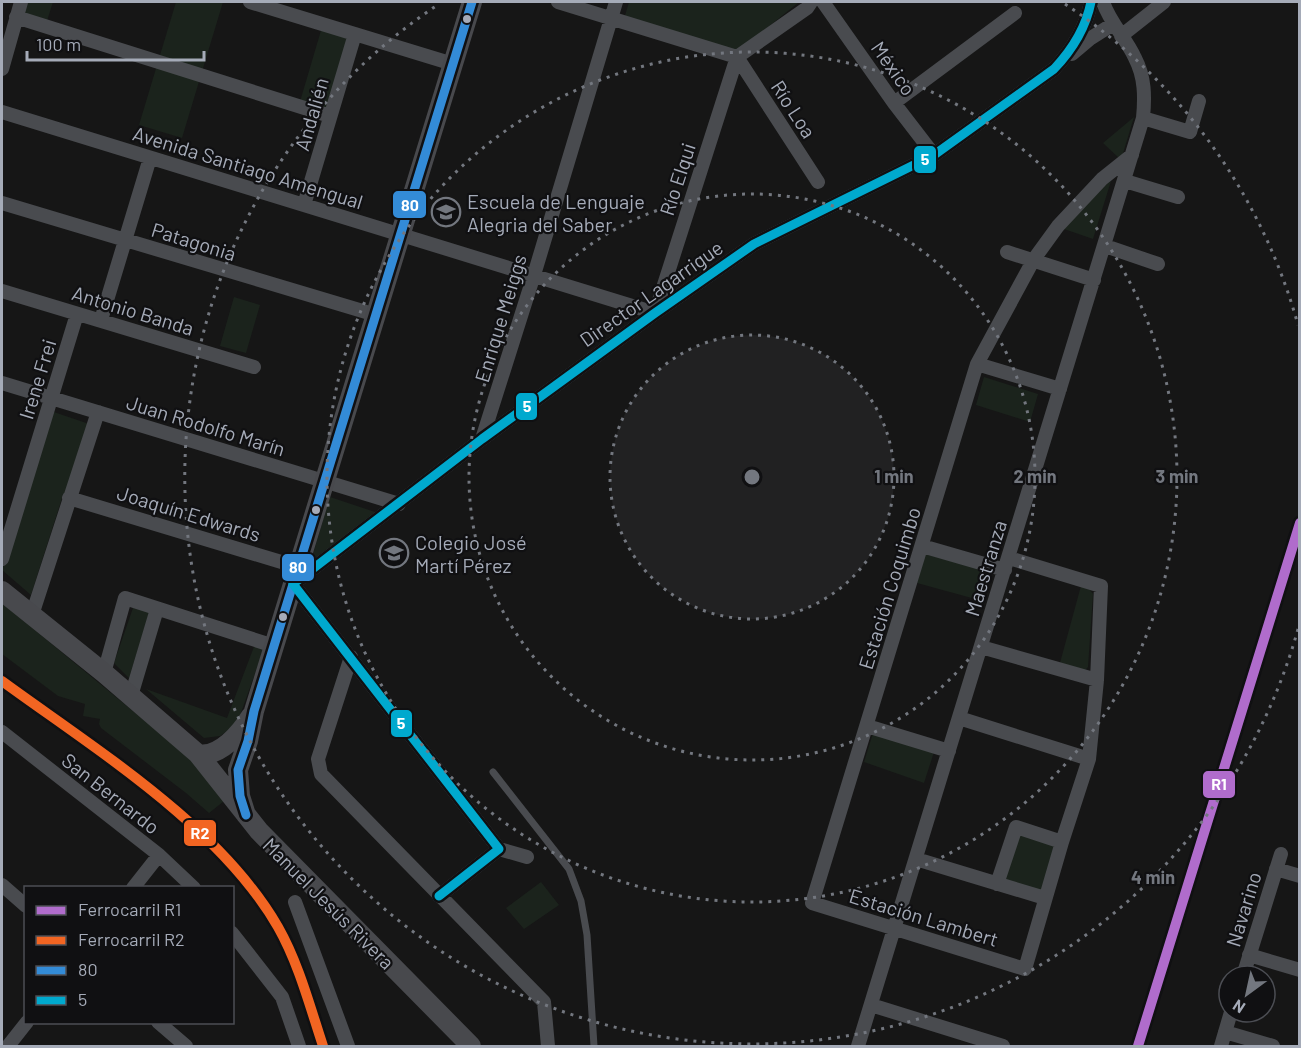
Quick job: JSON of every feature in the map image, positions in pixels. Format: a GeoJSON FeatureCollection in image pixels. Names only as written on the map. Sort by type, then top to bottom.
{"type":"FeatureCollection","features":[{"type":"Feature","properties":{"kind":"main road"},"geometry":{"type":"LineString","coordinates":[[246,815],[240,796],[238,770],[248,741],[254,711],[472,2]]}},
{"type":"Feature","properties":{"kind":"main road","name":"Manuel Jesús Rivera"},"geometry":{"type":"LineString","coordinates":[[2,591],[104,673],[209,763],[246,815],[288,862],[471,1047]]}},
{"type":"Feature","properties":{"kind":"main road"},"geometry":{"type":"LineString","coordinates":[[238,770],[230,778],[225,779],[209,763],[238,735],[254,711]]}},
{"type":"Feature","properties":{"kind":"street"},"geometry":{"type":"LineString","coordinates":[[2,69],[21,2]]}},
{"type":"Feature","properties":{"kind":"street"},"geometry":{"type":"LineString","coordinates":[[250,2],[453,64]]}},
{"type":"Feature","properties":{"kind":"street"},"geometry":{"type":"LineString","coordinates":[[558,2],[737,57],[807,8],[811,2]]}},
{"type":"Feature","properties":{"kind":"street","name":"Enrique Meiggs"},"geometry":{"type":"LineString","coordinates":[[482,439],[616,2]]}},
{"type":"Feature","properties":{"kind":"street","name":"México"},"geometry":{"type":"LineString","coordinates":[[823,2],[894,104],[934,155]]}},
{"type":"Feature","properties":{"kind":"street","name":"Director Lagarrigue"},"geometry":{"type":"LineString","coordinates":[[1054,69],[1080,34],[1091,2]]}},
{"type":"Feature","properties":{"kind":"street","name":"Maestranza"},"geometry":{"type":"LineString","coordinates":[[858,1047],[1143,118],[1145,96],[1136,59],[1102,2]]}},
{"type":"Feature","properties":{"kind":"street","name":"Director Lagarrigue"},"geometry":{"type":"LineString","coordinates":[[296,575],[399,504],[482,439],[754,244],[934,155],[1054,69],[1090,38],[1117,30],[1164,2]]}},
{"type":"Feature","properties":{"kind":"street"},"geometry":{"type":"LineString","coordinates":[[894,104],[1014,13]]}},
{"type":"Feature","properties":{"kind":"street"},"geometry":{"type":"LineString","coordinates":[[16,16],[330,117]]}},
{"type":"Feature","properties":{"kind":"street","name":"Andalién"},"geometry":{"type":"LineString","coordinates":[[304,205],[355,34]]}},
{"type":"Feature","properties":{"kind":"street","name":"Río Loa"},"geometry":{"type":"LineString","coordinates":[[737,57],[818,182]]}},
{"type":"Feature","properties":{"kind":"street","name":"Río Elqui"},"geometry":{"type":"LineString","coordinates":[[655,313],[737,57]]}},
{"type":"Feature","properties":{"kind":"street"},"geometry":{"type":"LineString","coordinates":[[1143,118],[1190,132],[1199,101]]}},
{"type":"Feature","properties":{"kind":"street","name":"Avenida Santiago Amengual"},"geometry":{"type":"LineString","coordinates":[[2,112],[655,313]]}},
{"type":"Feature","properties":{"kind":"street","name":"Estación Coquimbo"},"geometry":{"type":"LineString","coordinates":[[812,903],[977,364],[1034,260],[1058,226],[1102,179],[1132,155]]}},
{"type":"Feature","properties":{"kind":"street"},"geometry":{"type":"LineString","coordinates":[[101,321],[150,158]]}},
{"type":"Feature","properties":{"kind":"street"},"geometry":{"type":"LineString","coordinates":[[1125,181],[1178,197]]}},
{"type":"Feature","properties":{"kind":"street","name":"Patagonia"},"geometry":{"type":"LineString","coordinates":[[2,203],[376,315]]}},
{"type":"Feature","properties":{"kind":"street"},"geometry":{"type":"LineString","coordinates":[[1105,246],[1158,264]]}},
{"type":"Feature","properties":{"kind":"street"},"geometry":{"type":"LineString","coordinates":[[1007,252],[1094,280]]}},
{"type":"Feature","properties":{"kind":"street","name":"Antonio Banda"},"geometry":{"type":"LineString","coordinates":[[2,291],[254,367]]}},
{"type":"Feature","properties":{"kind":"street","name":"Irene Frei"},"geometry":{"type":"LineString","coordinates":[[2,559],[77,314]]}},
{"type":"Feature","properties":{"kind":"street"},"geometry":{"type":"LineString","coordinates":[[977,364],[1060,389]]}},
{"type":"Feature","properties":{"kind":"street","name":"Juan Rodolfo Marín"},"geometry":{"type":"LineString","coordinates":[[2,383],[399,504]]}},
{"type":"Feature","properties":{"kind":"street"},"geometry":{"type":"LineString","coordinates":[[32,615],[98,412]]}},
{"type":"Feature","properties":{"kind":"street","name":"Joaquín Edwards"},"geometry":{"type":"LineString","coordinates":[[69,498],[296,575]]}},
{"type":"Feature","properties":{"kind":"street"},"geometry":{"type":"LineString","coordinates":[[916,859],[1045,898],[1089,759],[1097,680],[1101,586],[922,546]]}},
{"type":"Feature","properties":{"kind":"street"},"geometry":{"type":"LineString","coordinates":[[296,575],[351,657],[499,849],[527,857]]}},
{"type":"Feature","properties":{"kind":"street"},"geometry":{"type":"LineString","coordinates":[[104,673],[125,598],[274,646]]}},
{"type":"Feature","properties":{"kind":"street"},"geometry":{"type":"LineString","coordinates":[[131,696],[158,609]]}},
{"type":"Feature","properties":{"kind":"street"},"geometry":{"type":"LineString","coordinates":[[981,647],[1097,680]]}},
{"type":"Feature","properties":{"kind":"street"},"geometry":{"type":"LineString","coordinates":[[351,657],[318,759],[319,769],[324,777],[544,1002],[548,1047]]}},
{"type":"Feature","properties":{"kind":"street"},"geometry":{"type":"LineString","coordinates":[[959,718],[1089,759]]}},
{"type":"Feature","properties":{"kind":"street"},"geometry":{"type":"LineString","coordinates":[[867,726],[949,751]]}},
{"type":"Feature","properties":{"kind":"street","name":"San Bernardo"},"geometry":{"type":"LineString","coordinates":[[2,732],[159,855],[192,886]]}},
{"type":"Feature","properties":{"kind":"street"},"geometry":{"type":"LineString","coordinates":[[997,884],[1016,826],[1062,842]]}},
{"type":"Feature","properties":{"kind":"street"},"geometry":{"type":"LineString","coordinates":[[439,896],[499,849]]}},
{"type":"Feature","properties":{"kind":"street","name":"Navarino"},"geometry":{"type":"LineString","coordinates":[[1246,964],[1281,854]]}},
{"type":"Feature","properties":{"kind":"street"},"geometry":{"type":"LineString","coordinates":[[135,886],[159,855]]}},
{"type":"Feature","properties":{"kind":"street"},"geometry":{"type":"LineString","coordinates":[[1276,869],[1299,876]]}},
{"type":"Feature","properties":{"kind":"street"},"geometry":{"type":"LineString","coordinates":[[2,885],[24,904]]}},
{"type":"Feature","properties":{"kind":"street","name":"Estación Lambert"},"geometry":{"type":"LineString","coordinates":[[812,903],[1025,969],[1045,898]]}},
{"type":"Feature","properties":{"kind":"street"},"geometry":{"type":"LineString","coordinates":[[295,902],[348,1047]]}},
{"type":"Feature","properties":{"kind":"street"},"geometry":{"type":"LineString","coordinates":[[234,936],[282,997],[299,1047]]}},
{"type":"Feature","properties":{"kind":"street"},"geometry":{"type":"LineString","coordinates":[[1249,955],[1299,970]]}},
{"type":"Feature","properties":{"kind":"street"},"geometry":{"type":"LineString","coordinates":[[871,1005],[1004,1045],[1003,1047]]}},
{"type":"Feature","properties":{"kind":"street"},"geometry":{"type":"LineString","coordinates":[[8,1047],[26,1024]]}},
{"type":"Feature","properties":{"kind":"street"},"geometry":{"type":"LineString","coordinates":[[159,1024],[186,1047]]}},
{"type":"Feature","properties":{"kind":"street"},"geometry":{"type":"LineString","coordinates":[[1221,1047],[1228,1024]]}},
{"type":"Feature","properties":{"kind":"street"},"geometry":{"type":"LineString","coordinates":[[1225,1032],[1273,1047]]}},
{"type":"Feature","properties":{"kind":"lane"},"geometry":{"type":"LineString","coordinates":[[493,772],[569,869],[581,901],[587,935],[594,1047]]}},
{"type":"Feature","properties":{"kind":"shaded area"},"geometry":{"type":"Polygon","coordinates":[[[26,2],[53,2],[46,24],[22,16],[26,2]]]}},
{"type":"Feature","properties":{"kind":"shaded area"},"geometry":{"type":"Polygon","coordinates":[[[176,2],[223,2],[182,138],[139,125],[176,2]]]}},
{"type":"Feature","properties":{"kind":"shaded area"},"geometry":{"type":"Polygon","coordinates":[[[629,2],[799,2],[736,53],[624,19],[629,2]]]}},
{"type":"Feature","properties":{"kind":"shaded area"},"geometry":{"type":"Polygon","coordinates":[[[322,27],[356,37],[331,115],[299,105],[322,27]]]}},
{"type":"Feature","properties":{"kind":"shaded area"},"geometry":{"type":"Polygon","coordinates":[[[1134,117],[1121,160],[1103,143],[1134,117]]]}},
{"type":"Feature","properties":{"kind":"shaded area"},"geometry":{"type":"Polygon","coordinates":[[[1111,181],[1093,239],[1064,229],[1094,194],[1111,181]]]}},
{"type":"Feature","properties":{"kind":"shaded area"},"geometry":{"type":"Polygon","coordinates":[[[234,297],[260,305],[246,353],[220,346],[234,297]]]}},
{"type":"Feature","properties":{"kind":"shaded area"},"geometry":{"type":"Polygon","coordinates":[[[984,377],[1038,394],[1030,422],[976,405],[984,377]]]}},
{"type":"Feature","properties":{"kind":"shaded area"},"geometry":{"type":"Polygon","coordinates":[[[51,411],[92,425],[69,494],[63,495],[31,595],[2,570],[51,411]]]}},
{"type":"Feature","properties":{"kind":"shaded area"},"geometry":{"type":"Polygon","coordinates":[[[330,497],[378,513],[310,564],[330,497]]]}},
{"type":"Feature","properties":{"kind":"shaded area"},"geometry":{"type":"Polygon","coordinates":[[[925,554],[987,571],[979,600],[917,583],[925,554]]]}},
{"type":"Feature","properties":{"kind":"shaded area"},"geometry":{"type":"Polygon","coordinates":[[[1081,586],[1093,594],[1088,667],[1085,670],[1060,663],[1081,586]]]}},
{"type":"Feature","properties":{"kind":"shaded area"},"geometry":{"type":"Polygon","coordinates":[[[2,603],[191,759],[224,801],[209,813],[101,728],[100,719],[83,716],[85,704],[58,696],[2,654],[2,603]]]}},
{"type":"Feature","properties":{"kind":"shaded area"},"geometry":{"type":"Polygon","coordinates":[[[134,605],[150,610],[129,678],[114,663],[134,605]]]}},
{"type":"Feature","properties":{"kind":"shaded area"},"geometry":{"type":"Polygon","coordinates":[[[255,644],[264,648],[237,724],[220,736],[204,738],[146,689],[227,718],[255,644]]]}},
{"type":"Feature","properties":{"kind":"shaded area"},"geometry":{"type":"Polygon","coordinates":[[[873,733],[934,752],[924,783],[864,762],[873,733]]]}},
{"type":"Feature","properties":{"kind":"shaded area"},"geometry":{"type":"Polygon","coordinates":[[[1019,833],[1056,844],[1042,893],[1004,882],[1019,833]]]}},
{"type":"Feature","properties":{"kind":"shaded area"},"geometry":{"type":"Polygon","coordinates":[[[541,882],[559,905],[524,929],[506,908],[541,882]]]}},
{"type":"Feature","properties":{"kind":"rail line","name":"R1"},"geometry":{"type":"LineString","coordinates":[[1138,1046],[1300,523]]}},
{"type":"Feature","properties":{"kind":"rail line","name":"R2"},"geometry":{"type":"LineString","coordinates":[[2,681],[153,792],[190,823],[253,890],[278,927],[292,956],[323,1046]]}},
{"type":"Feature","properties":{"kind":"transit line","name":"80"},"geometry":{"type":"LineString","coordinates":[[246,815],[240,796],[238,770],[248,741],[254,711],[472,2]]}},
{"type":"Feature","properties":{"kind":"transit line","name":"5"},"geometry":{"type":"LineString","coordinates":[[439,896],[499,849],[293,584],[482,439],[754,244],[934,155],[1054,69],[1077,38],[1086,20],[1091,2]]}},
{"type":"Feature","properties":{"kind":"place","name":"Escuela de Lenguaje Alegria del Saber"},"geometry":{"type":"Point","coordinates":[446,212]}},
{"type":"Feature","properties":{"kind":"place","name":"Colegio José Martí Pérez"},"geometry":{"type":"Point","coordinates":[394,553]}}]}
